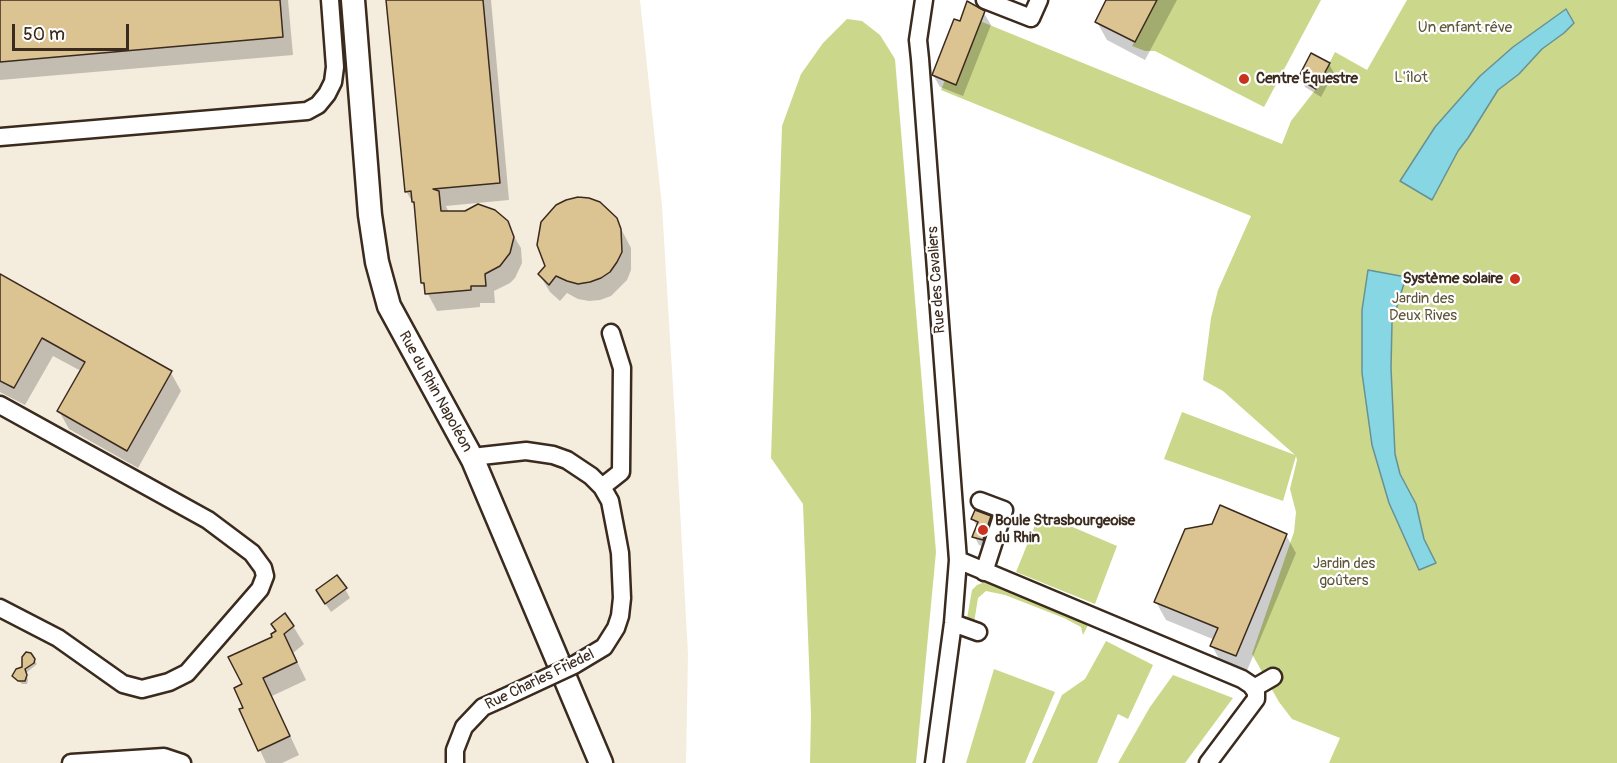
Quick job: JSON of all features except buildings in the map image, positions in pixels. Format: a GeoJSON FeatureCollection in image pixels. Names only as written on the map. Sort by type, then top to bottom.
{"type":"FeatureCollection","features":[{"type":"Feature","properties":{"kind":"main road","name":"Rue du Rhin Napoléon"},"geometry":{"type":"LineString","coordinates":[[353,0],[370,216],[377,262],[389,306],[473,460],[601,763]]}},
{"type":"Feature","properties":{"kind":"street"},"geometry":{"type":"LineString","coordinates":[[0,137],[307,111],[318,105],[333,82],[335,67],[330,0]]}},
{"type":"Feature","properties":{"kind":"street","name":"Rue des Cavaliers"},"geometry":{"type":"LineString","coordinates":[[924,0],[918,40],[958,560],[953,623],[934,763]]}},
{"type":"Feature","properties":{"kind":"street"},"geometry":{"type":"LineString","coordinates":[[986,0],[1031,18],[1039,0]]}},
{"type":"Feature","properties":{"kind":"street"},"geometry":{"type":"LineString","coordinates":[[602,487],[621,472],[622,368],[611,333]]}},
{"type":"Feature","properties":{"kind":"street"},"geometry":{"type":"LineString","coordinates":[[0,405],[208,520],[252,553],[265,576],[260,589],[187,673],[169,682],[142,689],[123,684],[58,638],[0,608]]}},
{"type":"Feature","properties":{"kind":"street","name":"Rue Charles Friedel"},"geometry":{"type":"LineString","coordinates":[[455,763],[455,750],[464,727],[483,707],[574,665],[604,647],[616,628],[622,598],[620,553],[610,501],[602,487],[591,476],[578,466],[553,455],[526,451],[482,456],[473,460]]}},
{"type":"Feature","properties":{"kind":"street"},"geometry":{"type":"LineString","coordinates":[[980,501],[1004,510],[984,572]]}},
{"type":"Feature","properties":{"kind":"street"},"geometry":{"type":"LineString","coordinates":[[958,560],[984,572],[1113,618],[1242,679],[1254,688],[1256,699],[1208,763]]}},
{"type":"Feature","properties":{"kind":"street"},"geometry":{"type":"LineString","coordinates":[[953,623],[978,632]]}},
{"type":"Feature","properties":{"kind":"street"},"geometry":{"type":"LineString","coordinates":[[1254,688],[1273,677]]}},
{"type":"Feature","properties":{"kind":"street"},"geometry":{"type":"LineString","coordinates":[[71,763],[164,757],[182,763]]}},
{"type":"Feature","properties":{"kind":"shaded area"},"geometry":{"type":"Polygon","coordinates":[[[0,0],[640,0],[662,206],[676,436],[688,654],[686,763],[0,763],[0,0]]]}},
{"type":"Feature","properties":{"kind":"green space","name":"Centre Équestre"},"geometry":{"type":"Polygon","coordinates":[[[1157,0],[1321,0],[1264,107],[1155,51],[1145,51],[1132,46],[1157,0]]]}},
{"type":"Feature","properties":{"kind":"green space","name":"Jardin des Deux Rives"},"geometry":{"type":"Polygon","coordinates":[[[1407,0],[1617,0],[1617,763],[1329,763],[1340,738],[1292,719],[1279,702],[1252,654],[1294,532],[1296,512],[1290,489],[1296,456],[1283,501],[1164,459],[1182,412],[1295,455],[1223,391],[1203,380],[1211,318],[1218,290],[1251,216],[941,90],[970,17],[1282,144],[1291,121],[1316,89],[1335,52],[1367,70],[1407,0]]]}},
{"type":"Feature","properties":{"kind":"green space"},"geometry":{"type":"Polygon","coordinates":[[[847,19],[862,21],[880,35],[895,59],[936,552],[916,763],[810,763],[811,715],[803,504],[771,458],[782,126],[801,74],[823,43],[847,19]]]}},
{"type":"Feature","properties":{"kind":"green space"},"geometry":{"type":"Polygon","coordinates":[[[1040,513],[1117,546],[1095,604],[1016,572],[1040,513]]]}},
{"type":"Feature","properties":{"kind":"green space"},"geometry":{"type":"Polygon","coordinates":[[[985,582],[1089,623],[1083,635],[1081,627],[1064,618],[1005,595],[986,591],[978,598],[974,623],[966,624],[972,590],[985,582]]]}},
{"type":"Feature","properties":{"kind":"green space"},"geometry":{"type":"Polygon","coordinates":[[[1106,641],[1153,665],[1128,719],[1118,714],[1097,763],[1032,763],[1062,695],[1085,679],[1106,641]]]}},
{"type":"Feature","properties":{"kind":"green space"},"geometry":{"type":"Polygon","coordinates":[[[994,669],[1055,692],[1025,763],[966,763],[994,669]]]}},
{"type":"Feature","properties":{"kind":"green space"},"geometry":{"type":"Polygon","coordinates":[[[1173,675],[1233,698],[1185,763],[1118,763],[1150,707],[1173,675]]]}},
{"type":"Feature","properties":{"kind":"water"},"geometry":{"type":"Polygon","coordinates":[[[1566,9],[1574,23],[1542,49],[1519,74],[1498,90],[1458,151],[1432,200],[1400,181],[1435,127],[1480,76],[1513,47],[1566,9]]]}},
{"type":"Feature","properties":{"kind":"water"},"geometry":{"type":"Polygon","coordinates":[[[1368,270],[1406,277],[1392,323],[1391,368],[1395,454],[1400,474],[1416,504],[1424,539],[1436,563],[1419,570],[1389,503],[1372,445],[1362,373],[1362,310],[1368,270]]]}},
{"type":"Feature","properties":{"kind":"place","name":"Centre Équestre"},"geometry":{"type":"Point","coordinates":[1244,79]}},
{"type":"Feature","properties":{"kind":"place","name":"Système solaire"},"geometry":{"type":"Point","coordinates":[1515,279]}},
{"type":"Feature","properties":{"kind":"place","name":"Boule Strasbourgeoise du Rhin"},"geometry":{"type":"Point","coordinates":[983,530]}},
{"type":"Feature","properties":{"kind":"park label","name":"Un enfant rêve"},"geometry":{"type":"Point","coordinates":[1465,28]}},
{"type":"Feature","properties":{"kind":"park label","name":"L'îlot"},"geometry":{"type":"Point","coordinates":[1411,78]}},
{"type":"Feature","properties":{"kind":"park label","name":"Jardin des goûters"},"geometry":{"type":"Point","coordinates":[1344,572]}}]}
